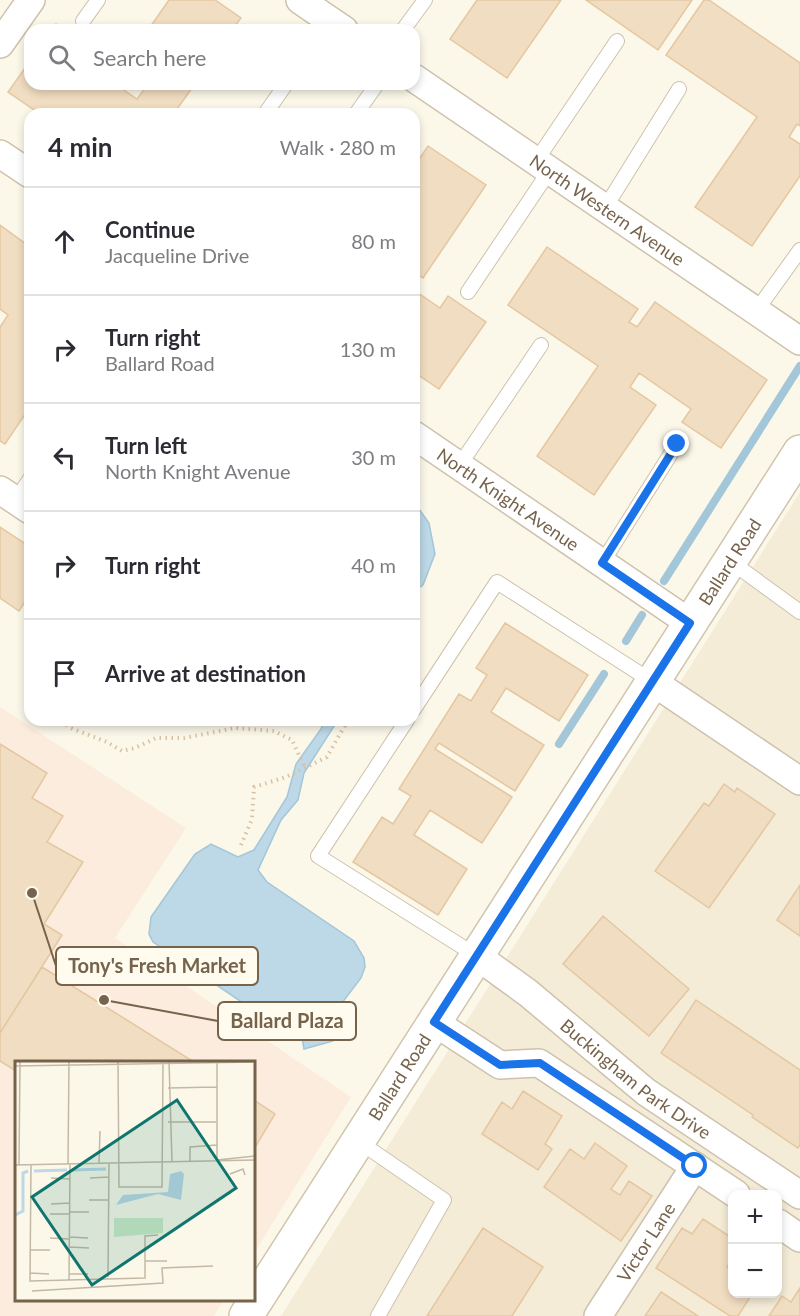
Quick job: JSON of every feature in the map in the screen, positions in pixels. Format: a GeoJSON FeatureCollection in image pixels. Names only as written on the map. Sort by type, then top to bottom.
{"type":"FeatureCollection","features":[{"type":"Feature","properties":{"kind":"street"},"geometry":{"type":"LineString","coordinates":[[0,44],[31,0]]}},
{"type":"Feature","properties":{"kind":"street"},"geometry":{"type":"LineString","coordinates":[[300,0],[329,24]]}},
{"type":"Feature","properties":{"kind":"street","name":"North Western Avenue"},"geometry":{"type":"LineString","coordinates":[[420,82],[800,341]]}},
{"type":"Feature","properties":{"kind":"street"},"geometry":{"type":"LineString","coordinates":[[0,154],[24,170]]}},
{"type":"Feature","properties":{"kind":"street","name":"North Knight Avenue"},"geometry":{"type":"LineString","coordinates":[[420,439],[690,623]]}},
{"type":"Feature","properties":{"kind":"street","name":"Ballard Road"},"geometry":{"type":"LineString","coordinates":[[253,1314],[358,1141],[800,452]]}},
{"type":"Feature","properties":{"kind":"street"},"geometry":{"type":"LineString","coordinates":[[653,682],[800,781]]}},
{"type":"Feature","properties":{"kind":"street","name":"Buckingham Park Drive"},"geometry":{"type":"LineString","coordinates":[[477,956],[528,993],[646,1092],[800,1196]]}},
{"type":"Feature","properties":{"kind":"street"},"geometry":{"type":"LineString","coordinates":[[434,1022],[500,1065],[540,1063],[730,1190]]}},
{"type":"Feature","properties":{"kind":"street","name":"Victor Lane"},"geometry":{"type":"LineString","coordinates":[[598,1316],[695,1166]]}},
{"type":"Feature","properties":{"kind":"street"},"geometry":{"type":"LineString","coordinates":[[782,1226],[800,1238]]}},
{"type":"Feature","properties":{"kind":"lane"},"geometry":{"type":"LineString","coordinates":[[83,21],[98,0]]}},
{"type":"Feature","properties":{"kind":"lane"},"geometry":{"type":"LineString","coordinates":[[407,24],[425,0]]}},
{"type":"Feature","properties":{"kind":"lane"},"geometry":{"type":"LineString","coordinates":[[468,292],[617,41]]}},
{"type":"Feature","properties":{"kind":"lane"},"geometry":{"type":"LineString","coordinates":[[605,208],[679,89]]}},
{"type":"Feature","properties":{"kind":"lane"},"geometry":{"type":"LineString","coordinates":[[269,108],[282,90]]}},
{"type":"Feature","properties":{"kind":"lane"},"geometry":{"type":"LineString","coordinates":[[360,108],[373,90]]}},
{"type":"Feature","properties":{"kind":"lane"},"geometry":{"type":"LineString","coordinates":[[756,311],[800,250]]}},
{"type":"Feature","properties":{"kind":"lane"},"geometry":{"type":"LineString","coordinates":[[459,466],[541,345]]}},
{"type":"Feature","properties":{"kind":"lane"},"geometry":{"type":"LineString","coordinates":[[602,563],[677,444]]}},
{"type":"Feature","properties":{"kind":"lane"},"geometry":{"type":"LineString","coordinates":[[730,561],[800,612]]}},
{"type":"Feature","properties":{"kind":"lane"},"geometry":{"type":"LineString","coordinates":[[420,700],[497,582],[653,682]]}},
{"type":"Feature","properties":{"kind":"lane"},"geometry":{"type":"LineString","coordinates":[[403,726],[318,856],[477,956]]}},
{"type":"Feature","properties":{"kind":"lane"},"geometry":{"type":"LineString","coordinates":[[358,1141],[444,1200],[378,1316]]}},
{"type":"Feature","properties":{"kind":"path"},"geometry":{"type":"LineString","coordinates":[[67,726],[107,742],[122,751],[135,748],[156,738],[184,738],[235,728],[274,731],[292,740],[304,768]]}},
{"type":"Feature","properties":{"kind":"path"},"geometry":{"type":"LineString","coordinates":[[241,845],[252,819],[254,787],[286,777],[327,757],[345,726]]}},
{"type":"Feature","properties":{"kind":"shaded area"},"geometry":{"type":"Polygon","coordinates":[[[800,492],[800,1316],[281,1316],[800,492]]]}},
{"type":"Feature","properties":{"kind":"shaded area"},"geometry":{"type":"Polygon","coordinates":[[[0,707],[24,723],[24,726],[29,726],[186,828],[115,938],[351,1097],[255,1251],[255,1061],[15,1061],[15,1301],[223,1301],[214,1316],[0,1316],[0,707]]]}},
{"type":"Feature","properties":{"kind":"water"},"geometry":{"type":"Polygon","coordinates":[[[420,510],[429,523],[435,554],[423,585],[420,587],[420,510]]]}},
{"type":"Feature","properties":{"kind":"water"},"geometry":{"type":"Polygon","coordinates":[[[322,726],[334,726],[304,773],[298,800],[281,820],[258,870],[267,882],[354,941],[364,958],[365,967],[361,978],[332,1016],[333,1041],[304,1049],[301,1032],[277,1026],[153,942],[149,934],[151,917],[195,854],[211,844],[238,857],[254,850],[287,797],[296,764],[322,726]]]}},
{"type":"Feature","properties":{"kind":"building"},"geometry":{"type":"Polygon","coordinates":[[[169,0],[215,0],[241,18],[236,24],[152,24],[169,0]]]}},
{"type":"Feature","properties":{"kind":"building"},"geometry":{"type":"Polygon","coordinates":[[[477,0],[561,0],[507,78],[450,39],[477,0]]]}},
{"type":"Feature","properties":{"kind":"building"},"geometry":{"type":"Polygon","coordinates":[[[586,0],[692,0],[658,50],[586,0]]]}},
{"type":"Feature","properties":{"kind":"building"},"geometry":{"type":"Polygon","coordinates":[[[704,0],[709,0],[800,63],[800,126],[797,124],[789,137],[800,144],[800,176],[752,246],[695,207],[757,117],[666,55],[704,0]]]}},
{"type":"Feature","properties":{"kind":"building"},"geometry":{"type":"Polygon","coordinates":[[[24,69],[24,90],[124,90],[137,99],[144,90],[191,90],[178,108],[31,108],[8,92],[24,69]]]}},
{"type":"Feature","properties":{"kind":"building"},"geometry":{"type":"Polygon","coordinates":[[[428,146],[486,185],[423,278],[420,276],[420,158],[428,146]]]}},
{"type":"Feature","properties":{"kind":"building"},"geometry":{"type":"Polygon","coordinates":[[[0,225],[24,243],[24,416],[5,444],[0,441],[0,327],[8,315],[0,309],[0,225]]]}},
{"type":"Feature","properties":{"kind":"building"},"geometry":{"type":"Polygon","coordinates":[[[547,247],[638,309],[629,322],[637,327],[655,302],[767,380],[721,448],[682,422],[691,409],[639,373],[630,387],[656,405],[594,495],[537,456],[598,366],[508,305],[547,247]]]}},
{"type":"Feature","properties":{"kind":"building"},"geometry":{"type":"Polygon","coordinates":[[[420,294],[440,308],[448,296],[486,322],[439,389],[420,376],[420,294]]]}},
{"type":"Feature","properties":{"kind":"building"},"geometry":{"type":"Polygon","coordinates":[[[0,527],[24,543],[24,603],[19,611],[0,598],[0,527]]]}},
{"type":"Feature","properties":{"kind":"building"},"geometry":{"type":"Polygon","coordinates":[[[505,623],[588,675],[559,721],[506,688],[491,712],[544,745],[515,791],[439,743],[435,749],[512,797],[482,843],[430,810],[414,835],[467,869],[438,915],[353,862],[382,817],[393,824],[411,796],[399,789],[459,694],[471,701],[487,675],[476,668],[505,623]]]}},
{"type":"Feature","properties":{"kind":"building"},"geometry":{"type":"Polygon","coordinates":[[[0,744],[47,773],[32,798],[63,816],[47,842],[83,862],[44,924],[62,935],[0,1033],[0,744]]]}},
{"type":"Feature","properties":{"kind":"building"},"geometry":{"type":"Polygon","coordinates":[[[724,784],[735,792],[737,788],[775,814],[709,908],[655,871],[704,803],[709,806],[724,784]]]}},
{"type":"Feature","properties":{"kind":"building"},"geometry":{"type":"Polygon","coordinates":[[[800,885],[800,936],[777,920],[800,885]]]}},
{"type":"Feature","properties":{"kind":"building"},"geometry":{"type":"Polygon","coordinates":[[[603,916],[689,989],[649,1036],[563,964],[603,916]]]}},
{"type":"Feature","properties":{"kind":"building"},"geometry":{"type":"Polygon","coordinates":[[[42,967],[192,1061],[15,1061],[15,1070],[0,1061],[0,1033],[42,967]]]}},
{"type":"Feature","properties":{"kind":"building"},"geometry":{"type":"Polygon","coordinates":[[[696,1000],[800,1070],[800,1145],[798,1148],[661,1053],[696,1000]]]}},
{"type":"Feature","properties":{"kind":"building"},"geometry":{"type":"Polygon","coordinates":[[[523,1091],[562,1116],[545,1144],[552,1149],[538,1170],[482,1134],[502,1102],[512,1109],[523,1091]]]}},
{"type":"Feature","properties":{"kind":"building"},"geometry":{"type":"Polygon","coordinates":[[[255,1101],[275,1114],[255,1147],[255,1101]]]}},
{"type":"Feature","properties":{"kind":"building"},"geometry":{"type":"Polygon","coordinates":[[[595,1143],[627,1166],[611,1189],[620,1195],[629,1181],[652,1196],[621,1241],[544,1187],[570,1149],[584,1159],[595,1143]]]}},
{"type":"Feature","properties":{"kind":"building"},"geometry":{"type":"Polygon","coordinates":[[[703,1219],[728,1235],[728,1298],[749,1298],[738,1316],[730,1316],[656,1268],[682,1228],[692,1234],[703,1219]]]}},
{"type":"Feature","properties":{"kind":"building"},"geometry":{"type":"Polygon","coordinates":[[[483,1228],[543,1267],[512,1316],[427,1316],[483,1228]]]}},
{"type":"Feature","properties":{"kind":"building"},"geometry":{"type":"Polygon","coordinates":[[[800,1288],[800,1316],[769,1316],[782,1296],[791,1302],[800,1288]]]}},
{"type":"Feature","properties":{"kind":"building"},"geometry":{"type":"Polygon","coordinates":[[[661,1292],[698,1316],[645,1316],[661,1292]]]}},
{"type":"Feature","properties":{"kind":"waterway"},"geometry":{"type":"LineString","coordinates":[[664,581],[800,366]]}},
{"type":"Feature","properties":{"kind":"waterway"},"geometry":{"type":"LineString","coordinates":[[626,641],[642,615]]}},
{"type":"Feature","properties":{"kind":"waterway"},"geometry":{"type":"LineString","coordinates":[[559,744],[604,674]]}},
{"type":"Feature","properties":{"kind":"place","name":"Tony's Fresh Market"},"geometry":{"type":"Point","coordinates":[32,893]}},
{"type":"Feature","properties":{"kind":"place","name":"Ballard Plaza"},"geometry":{"type":"Point","coordinates":[104,1000]}},
{"type":"Feature","properties":{"kind":"route"},"geometry":{"type":"LineString","coordinates":[[677,444],[602,563],[690,623],[434,1022],[500,1065],[540,1063],[695,1166]]}}]}
